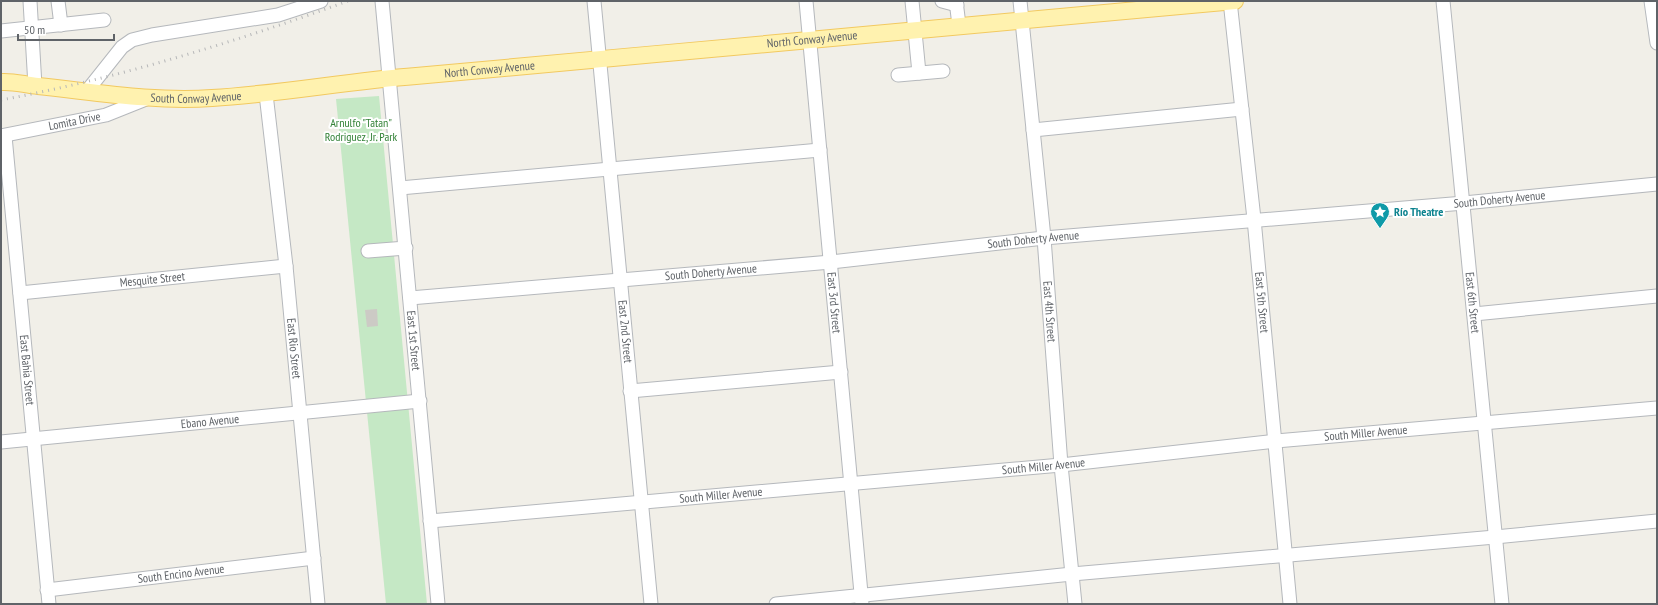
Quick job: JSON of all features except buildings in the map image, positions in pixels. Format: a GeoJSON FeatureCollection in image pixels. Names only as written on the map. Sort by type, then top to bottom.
{"type":"FeatureCollection","features":[{"type":"Feature","properties":{"kind":"main road","name":"North Conway Avenue"},"geometry":{"type":"LineString","coordinates":[[390,78],[599,60],[916,29],[1137,5],[1235,1]]}},
{"type":"Feature","properties":{"kind":"main road","name":"South Conway Avenue"},"geometry":{"type":"LineString","coordinates":[[1,82],[146,99],[208,98],[266,94],[390,78]]}},
{"type":"Feature","properties":{"kind":"street"},"geometry":{"type":"LineString","coordinates":[[30,1],[35,86]]}},
{"type":"Feature","properties":{"kind":"street"},"geometry":{"type":"LineString","coordinates":[[58,1],[60,25]]}},
{"type":"Feature","properties":{"kind":"street"},"geometry":{"type":"LineString","coordinates":[[87,91],[122,47],[132,40],[152,35],[278,15],[321,1]]}},
{"type":"Feature","properties":{"kind":"street","name":"East 1st Street"},"geometry":{"type":"LineString","coordinates":[[382,1],[438,604]]}},
{"type":"Feature","properties":{"kind":"street","name":"East 2nd Street"},"geometry":{"type":"LineString","coordinates":[[594,1],[640,502],[651,604]]}},
{"type":"Feature","properties":{"kind":"street","name":"East 3rd Street"},"geometry":{"type":"LineString","coordinates":[[806,1],[861,600]]}},
{"type":"Feature","properties":{"kind":"street"},"geometry":{"type":"LineString","coordinates":[[912,1],[916,29],[919,73]]}},
{"type":"Feature","properties":{"kind":"street"},"geometry":{"type":"LineString","coordinates":[[942,1],[958,2],[959,24]]}},
{"type":"Feature","properties":{"kind":"street","name":"East 4th Street"},"geometry":{"type":"LineString","coordinates":[[1020,1],[1044,238],[1061,465],[1075,604]]}},
{"type":"Feature","properties":{"kind":"street","name":"East 5th Street"},"geometry":{"type":"LineString","coordinates":[[1230,1],[1254,219],[1276,441],[1290,604]]}},
{"type":"Feature","properties":{"kind":"street","name":"East 6th Street"},"geometry":{"type":"LineString","coordinates":[[1443,1],[1464,203],[1502,604]]}},
{"type":"Feature","properties":{"kind":"street"},"geometry":{"type":"LineString","coordinates":[[1651,1],[1657,43]]}},
{"type":"Feature","properties":{"kind":"street"},"geometry":{"type":"LineString","coordinates":[[1,31],[104,20]]}},
{"type":"Feature","properties":{"kind":"street"},"geometry":{"type":"LineString","coordinates":[[898,75],[943,71]]}},
{"type":"Feature","properties":{"kind":"street","name":"East Rio Street"},"geometry":{"type":"LineString","coordinates":[[266,94],[301,413],[318,604]]}},
{"type":"Feature","properties":{"kind":"street","name":"Lomita Drive"},"geometry":{"type":"LineString","coordinates":[[3,136],[106,115],[146,99]]}},
{"type":"Feature","properties":{"kind":"street"},"geometry":{"type":"LineString","coordinates":[[1033,130],[1242,109]]}},
{"type":"Feature","properties":{"kind":"street","name":"East Bahia Street"},"geometry":{"type":"LineString","coordinates":[[3,136],[7,216],[20,293],[49,604]]}},
{"type":"Feature","properties":{"kind":"street"},"geometry":{"type":"LineString","coordinates":[[400,188],[820,150]]}},
{"type":"Feature","properties":{"kind":"street","name":"South Doherty Avenue"},"geometry":{"type":"LineString","coordinates":[[410,298],[831,262],[1044,238],[1254,219],[1464,203],[1657,184]]}},
{"type":"Feature","properties":{"kind":"street"},"geometry":{"type":"LineString","coordinates":[[368,251],[406,248]]}},
{"type":"Feature","properties":{"kind":"street","name":"Mesquite Street"},"geometry":{"type":"LineString","coordinates":[[20,293],[286,266]]}},
{"type":"Feature","properties":{"kind":"street"},"geometry":{"type":"LineString","coordinates":[[1474,314],[1657,296]]}},
{"type":"Feature","properties":{"kind":"street"},"geometry":{"type":"LineString","coordinates":[[630,391],[841,372]]}},
{"type":"Feature","properties":{"kind":"street","name":"Ebano Avenue"},"geometry":{"type":"LineString","coordinates":[[1,442],[420,401]]}},
{"type":"Feature","properties":{"kind":"street","name":"South Miller Avenue"},"geometry":{"type":"LineString","coordinates":[[430,521],[1061,465],[1276,441],[1657,408]]}},
{"type":"Feature","properties":{"kind":"street"},"geometry":{"type":"LineString","coordinates":[[776,604],[861,600],[1072,574],[1286,556],[1657,521]]}},
{"type":"Feature","properties":{"kind":"street","name":"South Encino Avenue"},"geometry":{"type":"LineString","coordinates":[[47,590],[314,558]]}},
{"type":"Feature","properties":{"kind":"green space","name":"Arnulfo \"Tatan\" Rodriguez, Jr. Park"},"geometry":{"type":"Polygon","coordinates":[[[379,96],[427,604],[386,604],[336,99],[379,96]]]}},
{"type":"Feature","properties":{"kind":"railway"},"geometry":{"type":"LineString","coordinates":[[1,100],[89,81],[176,58],[263,31],[348,1]]}},
{"type":"Feature","properties":{"kind":"place","name":"Río Theatre"},"geometry":{"type":"Point","coordinates":[1380,229]}}]}
